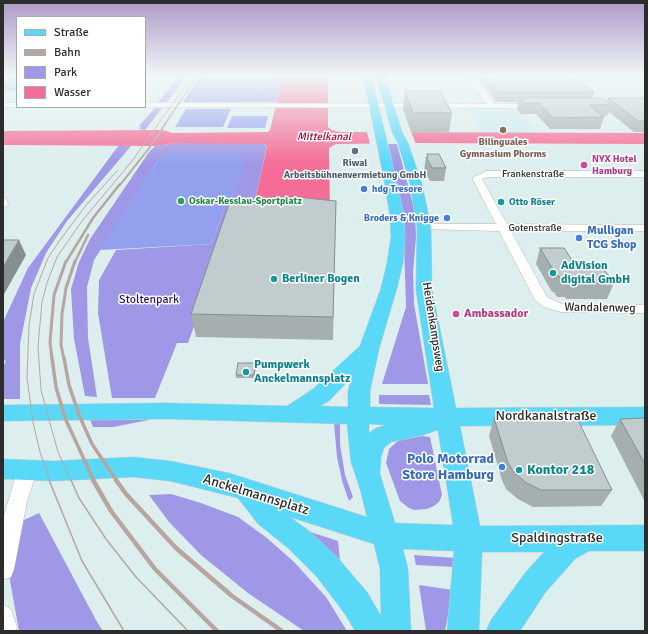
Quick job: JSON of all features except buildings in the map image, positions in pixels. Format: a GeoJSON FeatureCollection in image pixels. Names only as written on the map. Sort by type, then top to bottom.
{"type":"FeatureCollection","features":[{"type":"Feature","properties":{"kind":"main road"},"geometry":{"type":"LineString","coordinates":[[374,106],[397,217],[398,238],[397,252],[389,288],[368,349],[359,391],[357,414],[360,448],[386,535],[394,569],[396,612],[395,631]]}},
{"type":"Feature","properties":{"kind":"main road","name":"Heidenkampsweg"},"geometry":{"type":"LineString","coordinates":[[389,106],[416,184],[424,227],[424,290],[443,391],[446,416]]}},
{"type":"Feature","properties":{"kind":"main road"},"geometry":{"type":"LineString","coordinates":[[292,414],[321,395],[368,349]]}},
{"type":"Feature","properties":{"kind":"main road"},"geometry":{"type":"LineString","coordinates":[[3,413],[167,411],[446,416]]}},
{"type":"Feature","properties":{"kind":"main road"},"geometry":{"type":"LineString","coordinates":[[369,477],[369,457],[375,442],[384,434],[420,428],[446,416]]}},
{"type":"Feature","properties":{"kind":"main road"},"geometry":{"type":"LineString","coordinates":[[446,416],[469,539],[462,631]]}},
{"type":"Feature","properties":{"kind":"main road","name":"Nordkanalstraße"},"geometry":{"type":"LineString","coordinates":[[446,416],[645,416]]}},
{"type":"Feature","properties":{"kind":"main road","name":"Anckelmannsplatz"},"geometry":{"type":"LineString","coordinates":[[3,469],[54,472],[133,467],[170,471],[246,489],[346,524],[386,535],[469,539]]}},
{"type":"Feature","properties":{"kind":"main road"},"geometry":{"type":"LineString","coordinates":[[246,489],[266,515],[298,539],[327,567],[356,604],[372,631]]}},
{"type":"Feature","properties":{"kind":"main road"},"geometry":{"type":"LineString","coordinates":[[502,631],[535,583],[565,549],[579,541],[593,538]]}},
{"type":"Feature","properties":{"kind":"main road","name":"Spaldingstraße"},"geometry":{"type":"LineString","coordinates":[[469,539],[645,538]]}},
{"type":"Feature","properties":{"kind":"street"},"geometry":{"type":"LineString","coordinates":[[3,105],[16,105]]}},
{"type":"Feature","properties":{"kind":"street"},"geometry":{"type":"LineString","coordinates":[[146,106],[548,106]]}},
{"type":"Feature","properties":{"kind":"street","name":"Frankenstraße"},"geometry":{"type":"LineString","coordinates":[[503,228],[477,178],[479,176],[486,174],[645,174]]}},
{"type":"Feature","properties":{"kind":"street","name":"Gotenstraße"},"geometry":{"type":"LineString","coordinates":[[424,227],[645,228]]}},
{"type":"Feature","properties":{"kind":"street","name":"Wandalenweg"},"geometry":{"type":"LineString","coordinates":[[503,228],[542,300],[545,302],[561,308],[645,309]]}},
{"type":"Feature","properties":{"kind":"street"},"geometry":{"type":"LineString","coordinates":[[3,569],[17,500],[27,471]]}},
{"type":"Feature","properties":{"kind":"street"},"geometry":{"type":"LineString","coordinates":[[3,617],[3,630]]}},
{"type":"Feature","properties":{"kind":"shaded area"},"geometry":{"type":"Polygon","coordinates":[[[468,108],[516,108],[537,133],[483,133],[468,108]]]}},
{"type":"Feature","properties":{"kind":"shaded area"},"geometry":{"type":"Polygon","coordinates":[[[186,109],[231,109],[223,127],[175,127],[186,109]]]}},
{"type":"Feature","properties":{"kind":"shaded area"},"geometry":{"type":"Polygon","coordinates":[[[232,116],[268,116],[265,128],[227,128],[232,116]]]}},
{"type":"Feature","properties":{"kind":"shaded area","name":"Oskar-Kesslau-Sportplatz"},"geometry":{"type":"Polygon","coordinates":[[[163,153],[245,153],[242,164],[244,165],[236,193],[233,193],[228,209],[224,209],[211,244],[100,250],[163,153]]]}},
{"type":"Feature","properties":{"kind":"green space"},"geometry":{"type":"Polygon","coordinates":[[[155,108],[162,108],[145,130],[139,129],[141,127],[139,126],[155,108]]]}},
{"type":"Feature","properties":{"kind":"green space","name":"Stoltenpark"},"geometry":{"type":"Polygon","coordinates":[[[176,143],[259,143],[267,145],[252,216],[232,220],[188,343],[177,343],[155,398],[112,398],[98,313],[99,280],[116,250],[211,244],[224,209],[228,209],[242,165],[163,153],[94,260],[87,287],[88,338],[97,397],[85,396],[74,339],[71,289],[79,262],[90,239],[149,152],[155,146],[176,143]]]}},
{"type":"Feature","properties":{"kind":"green space"},"geometry":{"type":"Polygon","coordinates":[[[388,144],[397,144],[415,212],[416,237],[413,272],[414,304],[428,384],[382,384],[406,307],[403,211],[388,144]]]}},
{"type":"Feature","properties":{"kind":"green space"},"geometry":{"type":"Polygon","coordinates":[[[119,145],[131,146],[67,221],[46,253],[31,288],[20,344],[20,399],[3,399],[3,367],[6,361],[3,360],[3,322],[28,268],[119,145]]]}},
{"type":"Feature","properties":{"kind":"green space"},"geometry":{"type":"Polygon","coordinates":[[[379,395],[429,395],[431,405],[379,404],[379,395]]]}},
{"type":"Feature","properties":{"kind":"green space"},"geometry":{"type":"Polygon","coordinates":[[[146,418],[149,420],[113,427],[93,427],[90,419],[146,418]]]}},
{"type":"Feature","properties":{"kind":"green space"},"geometry":{"type":"Polygon","coordinates":[[[334,423],[340,423],[340,444],[345,475],[353,497],[349,501],[343,484],[337,457],[334,423]]]}},
{"type":"Feature","properties":{"kind":"green space"},"geometry":{"type":"Polygon","coordinates":[[[422,436],[430,437],[442,495],[439,502],[434,506],[427,509],[414,510],[400,501],[386,463],[389,449],[399,440],[422,436]]]}},
{"type":"Feature","properties":{"kind":"green space"},"geometry":{"type":"Polygon","coordinates":[[[171,494],[201,503],[238,517],[267,538],[294,562],[326,597],[347,631],[304,631],[248,593],[201,555],[169,522],[149,495],[171,494]]]}},
{"type":"Feature","properties":{"kind":"green space"},"geometry":{"type":"Polygon","coordinates":[[[39,513],[103,631],[19,631],[9,575],[22,521],[39,513]]]}},
{"type":"Feature","properties":{"kind":"green space"},"geometry":{"type":"Polygon","coordinates":[[[298,528],[338,541],[341,570],[298,528]]]}},
{"type":"Feature","properties":{"kind":"green space"},"geometry":{"type":"Polygon","coordinates":[[[414,555],[455,558],[455,567],[416,565],[414,555]]]}},
{"type":"Feature","properties":{"kind":"green space"},"geometry":{"type":"Polygon","coordinates":[[[419,585],[453,590],[445,631],[426,631],[419,585]]]}},
{"type":"Feature","properties":{"kind":"water","name":"Mittelkanal"},"geometry":{"type":"Polygon","coordinates":[[[276,105],[328,105],[328,127],[332,130],[340,132],[645,133],[645,144],[336,144],[329,148],[330,219],[252,216],[267,146],[265,144],[176,143],[155,146],[3,145],[3,131],[163,130],[172,133],[268,132],[270,130],[276,105]]]}},
{"type":"Feature","properties":{"kind":"pier"},"geometry":{"type":"Polygon","coordinates":[[[367,132],[411,132],[416,144],[370,144],[367,132]]]}},
{"type":"Feature","properties":{"kind":"tram line"},"geometry":{"type":"LineString","coordinates":[[71,481],[58,452],[41,390],[38,346],[42,302],[47,283],[57,257],[82,221],[132,161],[172,105]]}},
{"type":"Feature","properties":{"kind":"tram line"},"geometry":{"type":"LineString","coordinates":[[50,481],[40,452],[33,422],[27,378],[29,325],[34,294],[48,258],[60,240],[87,204],[117,171]]}},
{"type":"Feature","properties":{"kind":"tram line"},"geometry":{"type":"LineString","coordinates":[[49,480],[82,561],[124,631]]}},
{"type":"Feature","properties":{"kind":"tram line"},"geometry":{"type":"LineString","coordinates":[[71,480],[79,498],[106,539],[136,577],[188,631]]}},
{"type":"Feature","properties":{"kind":"railway"},"geometry":{"type":"LineString","coordinates":[[165,124],[178,105]]}},
{"type":"Feature","properties":{"kind":"railway"},"geometry":{"type":"LineString","coordinates":[[120,185],[150,147],[166,123]]}},
{"type":"Feature","properties":{"kind":"railway"},"geometry":{"type":"LineString","coordinates":[[66,262],[93,218],[120,184]]}},
{"type":"Feature","properties":{"kind":"railway"},"geometry":{"type":"LineString","coordinates":[[75,262],[88,235]]}},
{"type":"Feature","properties":{"kind":"railway"},"geometry":{"type":"LineString","coordinates":[[52,359],[50,342],[54,295],[66,261]]}},
{"type":"Feature","properties":{"kind":"railway"},"geometry":{"type":"LineString","coordinates":[[64,359],[61,345],[62,314],[66,288],[75,261]]}},
{"type":"Feature","properties":{"kind":"railway"},"geometry":{"type":"LineString","coordinates":[[52,358],[56,387],[65,418],[94,481]]}},
{"type":"Feature","properties":{"kind":"railway"},"geometry":{"type":"LineString","coordinates":[[64,358],[69,385],[79,415],[92,444],[117,481]]}},
{"type":"Feature","properties":{"kind":"railway"},"geometry":{"type":"LineString","coordinates":[[93,480],[111,511],[155,569],[217,631]]}},
{"type":"Feature","properties":{"kind":"railway"},"geometry":{"type":"LineString","coordinates":[[116,480],[126,494],[176,548],[232,596],[282,631]]}},
{"type":"Feature","properties":{"kind":"place","name":"Bilinguales Gymnasium Phorms"},"geometry":{"type":"Point","coordinates":[503,130]}},
{"type":"Feature","properties":{"kind":"place","name":"Riwal Arbeitsbühnenvermietung GmbH"},"geometry":{"type":"Point","coordinates":[355,151]}},
{"type":"Feature","properties":{"kind":"place","name":"NYX Hotel Hamburg"},"geometry":{"type":"Point","coordinates":[584,165]}},
{"type":"Feature","properties":{"kind":"place","name":"hdg Tresore"},"geometry":{"type":"Point","coordinates":[364,189]}},
{"type":"Feature","properties":{"kind":"place","name":"Oskar-Kesslau-Sportplatz"},"geometry":{"type":"Point","coordinates":[181,201]}},
{"type":"Feature","properties":{"kind":"place","name":"Otto Röser"},"geometry":{"type":"Point","coordinates":[501,202]}},
{"type":"Feature","properties":{"kind":"place","name":"Broders & Knigge"},"geometry":{"type":"Point","coordinates":[447,218]}},
{"type":"Feature","properties":{"kind":"place","name":"Mulligan TCG Shop"},"geometry":{"type":"Point","coordinates":[579,238]}},
{"type":"Feature","properties":{"kind":"place","name":"AdVision digital GmbH"},"geometry":{"type":"Point","coordinates":[553,273]}},
{"type":"Feature","properties":{"kind":"place","name":"Berliner Bogen"},"geometry":{"type":"Point","coordinates":[274,279]}},
{"type":"Feature","properties":{"kind":"place","name":"Ambassador"},"geometry":{"type":"Point","coordinates":[456,314]}},
{"type":"Feature","properties":{"kind":"place","name":"Pumpwerk Anckelmannsplatz"},"geometry":{"type":"Point","coordinates":[246,372]}},
{"type":"Feature","properties":{"kind":"place","name":"Polo Motorrad Store Hamburg"},"geometry":{"type":"Point","coordinates":[502,467]}},
{"type":"Feature","properties":{"kind":"place","name":"Kontor 218"},"geometry":{"type":"Point","coordinates":[519,470]}}]}
